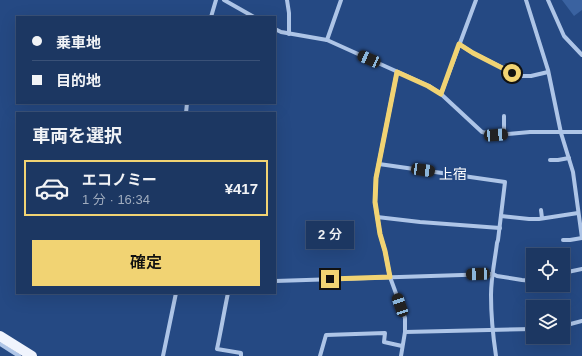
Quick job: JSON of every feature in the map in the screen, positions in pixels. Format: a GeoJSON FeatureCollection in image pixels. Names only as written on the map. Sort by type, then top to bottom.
{"type":"FeatureCollection","features":[{"type":"Feature","properties":{"kind":"main road"},"geometry":{"type":"LineString","coordinates":[[0,336],[32,356]]}},
{"type":"Feature","properties":{"kind":"street"},"geometry":{"type":"LineString","coordinates":[[210,16],[216,0]]}},
{"type":"Feature","properties":{"kind":"street"},"geometry":{"type":"LineString","coordinates":[[224,0],[252,16]]}},
{"type":"Feature","properties":{"kind":"street"},"geometry":{"type":"LineString","coordinates":[[287,0],[290,34]]}},
{"type":"Feature","properties":{"kind":"street"},"geometry":{"type":"LineString","coordinates":[[326,40],[341,0]]}},
{"type":"Feature","properties":{"kind":"street"},"geometry":{"type":"LineString","coordinates":[[441,94],[476,0]]}},
{"type":"Feature","properties":{"kind":"street"},"geometry":{"type":"LineString","coordinates":[[526,0],[548,72],[561,132],[573,172],[582,238],[562,240]]}},
{"type":"Feature","properties":{"kind":"street"},"geometry":{"type":"LineString","coordinates":[[548,0],[564,36],[582,55]]}},
{"type":"Feature","properties":{"kind":"street"},"geometry":{"type":"LineString","coordinates":[[276,30],[290,34],[326,40],[428,86],[441,94],[482,132],[496,135],[530,132],[582,132]]}},
{"type":"Feature","properties":{"kind":"street"},"geometry":{"type":"LineString","coordinates":[[459,44],[473,53],[519,76],[531,76],[548,72]]}},
{"type":"Feature","properties":{"kind":"street"},"geometry":{"type":"LineString","coordinates":[[397,72],[376,178],[375,202],[390,277],[405,318],[405,332],[401,356]]}},
{"type":"Feature","properties":{"kind":"street"},"geometry":{"type":"LineString","coordinates":[[504,116],[504,135]]}},
{"type":"Feature","properties":{"kind":"street"},"geometry":{"type":"LineString","coordinates":[[550,160],[569,158]]}},
{"type":"Feature","properties":{"kind":"street"},"geometry":{"type":"LineString","coordinates":[[379,164],[505,182],[491,294],[492,331],[496,356]]}},
{"type":"Feature","properties":{"kind":"street"},"geometry":{"type":"LineString","coordinates":[[541,210],[542,218]]}},
{"type":"Feature","properties":{"kind":"street"},"geometry":{"type":"LineString","coordinates":[[501,216],[529,219],[578,213]]}},
{"type":"Feature","properties":{"kind":"street"},"geometry":{"type":"LineString","coordinates":[[377,218],[500,228]]}},
{"type":"Feature","properties":{"kind":"street"},"geometry":{"type":"LineString","coordinates":[[570,272],[582,269]]}},
{"type":"Feature","properties":{"kind":"street"},"geometry":{"type":"LineString","coordinates":[[276,281],[493,274],[497,276],[526,280]]}},
{"type":"Feature","properties":{"kind":"street"},"geometry":{"type":"LineString","coordinates":[[164,356],[176,294]]}},
{"type":"Feature","properties":{"kind":"street"},"geometry":{"type":"LineString","coordinates":[[228,294],[217,349],[241,352],[241,356]]}},
{"type":"Feature","properties":{"kind":"street"},"geometry":{"type":"LineString","coordinates":[[570,324],[582,321]]}},
{"type":"Feature","properties":{"kind":"street"},"geometry":{"type":"LineString","coordinates":[[405,332],[526,329]]}},
{"type":"Feature","properties":{"kind":"street"},"geometry":{"type":"LineString","coordinates":[[320,356],[326,335],[385,333],[384,342],[402,346]]}},
{"type":"Feature","properties":{"kind":"street"},"geometry":{"type":"LineString","coordinates":[[0,344],[19,356]]}},
{"type":"Feature","properties":{"kind":"shaded area"},"geometry":{"type":"Polygon","coordinates":[[[562,0],[582,0],[582,10],[574,16],[562,0]]]}},
{"type":"Feature","properties":{"kind":"district","name":"上宿"},"geometry":{"type":"Point","coordinates":[453,174]}},
{"type":"Feature","properties":{"kind":"route"},"geometry":{"type":"LineString","coordinates":[[330,279],[390,277],[380,234],[375,202],[376,178],[397,72],[428,86],[441,94],[459,44],[512,73]]}}]}
